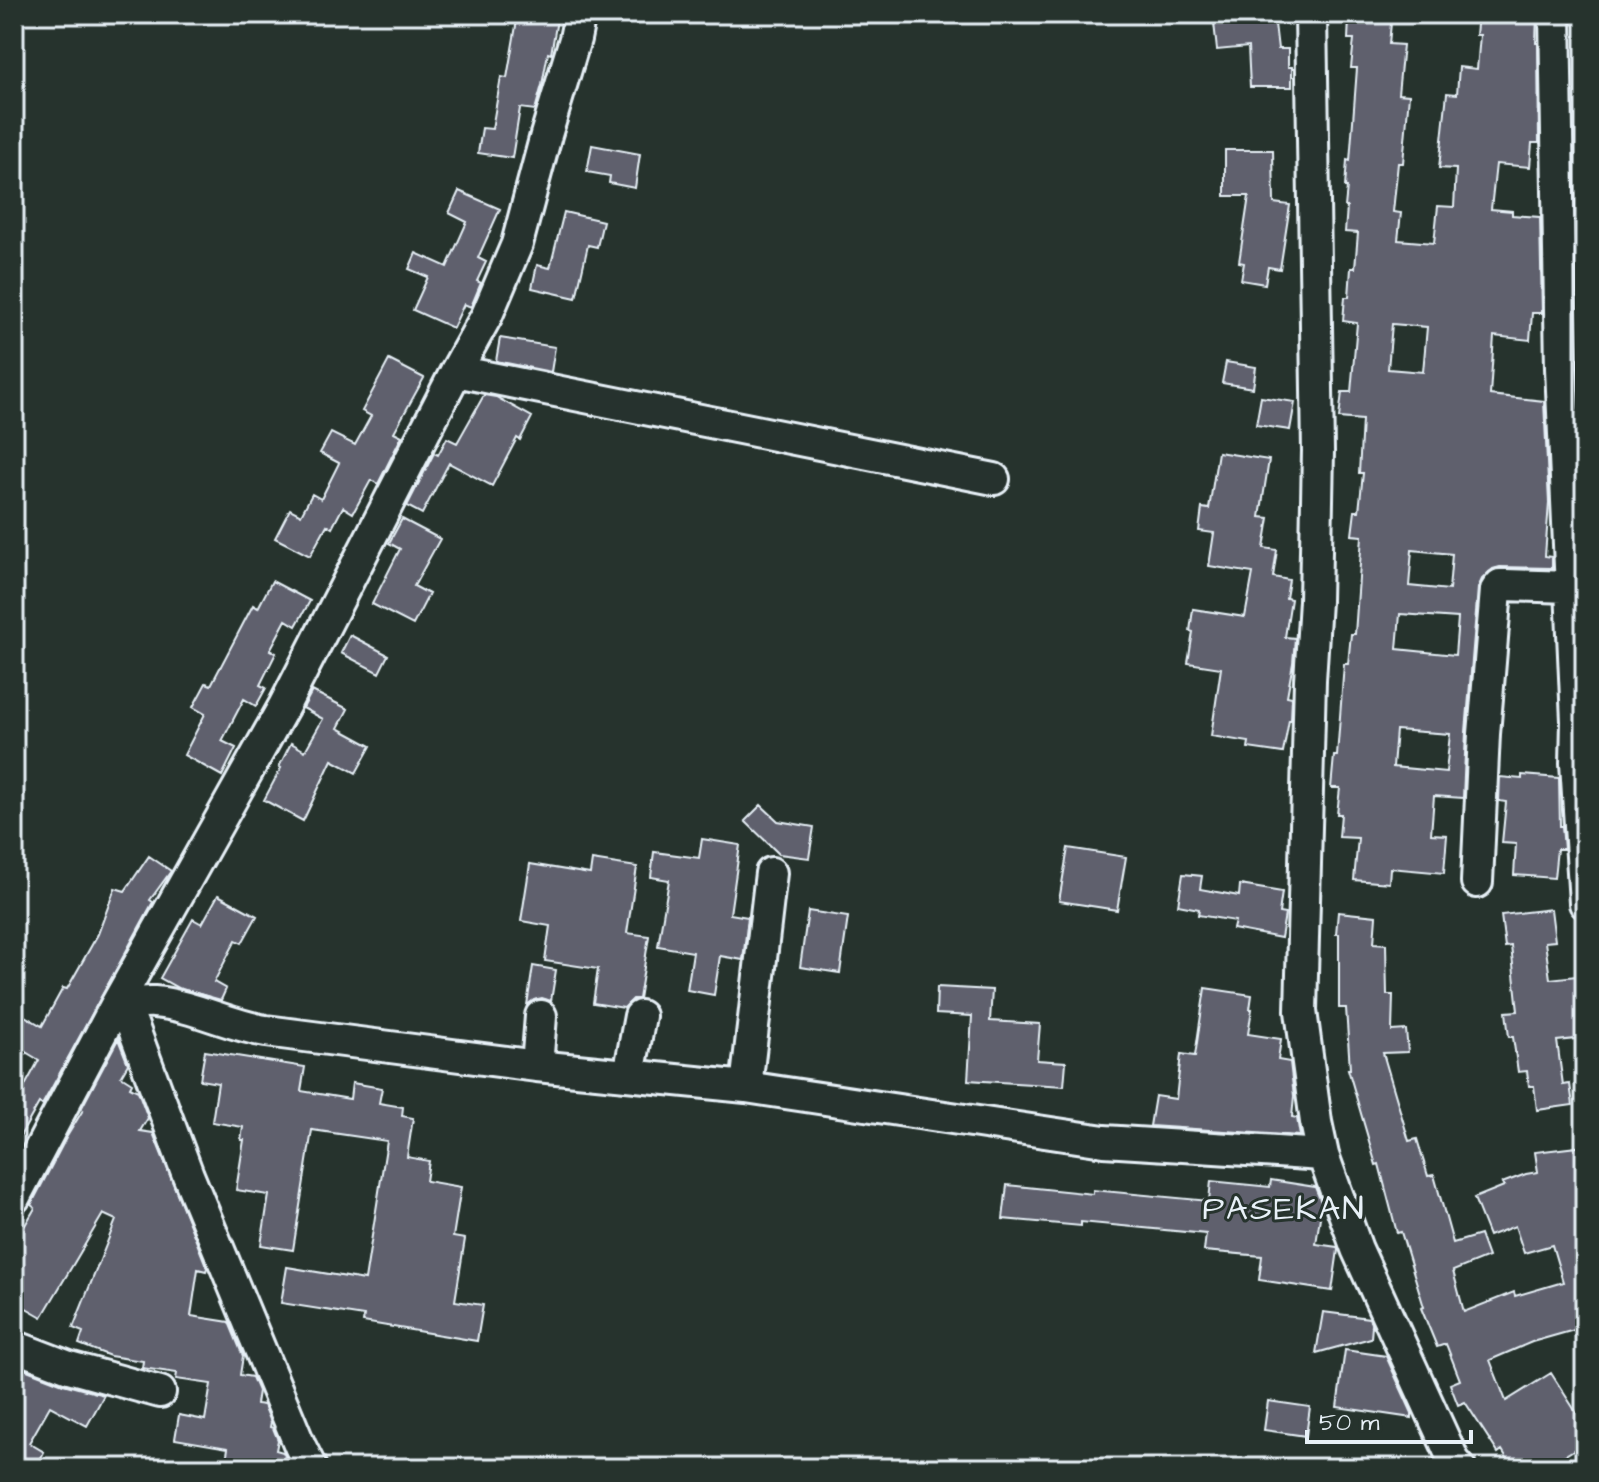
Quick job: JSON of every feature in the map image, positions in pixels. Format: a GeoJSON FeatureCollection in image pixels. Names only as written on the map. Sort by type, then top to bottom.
{"type":"FeatureCollection","features":[{"type":"Feature","properties":{"kind":"street"},"geometry":{"type":"LineString","coordinates":[[14,1198],[284,706],[487,315],[517,244],[580,14]]}},
{"type":"Feature","properties":{"kind":"street"},"geometry":{"type":"LineString","coordinates":[[1311,14],[1318,451],[1301,1011],[1323,1155],[1357,1249],[1454,1461],[1460,1468]]}},
{"type":"Feature","properties":{"kind":"street"},"geometry":{"type":"LineString","coordinates":[[1555,14],[1561,368],[1577,721],[1576,763],[1585,903]]}},
{"type":"Feature","properties":{"kind":"street"},"geometry":{"type":"LineString","coordinates":[[456,371],[994,479]]}},
{"type":"Feature","properties":{"kind":"street"},"geometry":{"type":"LineString","coordinates":[[1477,882],[1484,734],[1496,590],[1500,585],[1571,587]]}},
{"type":"Feature","properties":{"kind":"street"},"geometry":{"type":"LineString","coordinates":[[746,1087],[771,873]]}},
{"type":"Feature","properties":{"kind":"street"},"geometry":{"type":"LineString","coordinates":[[121,1005],[157,1002],[196,1010],[256,1030],[537,1066],[746,1087],[1104,1141],[1323,1155]]}},
{"type":"Feature","properties":{"kind":"street"},"geometry":{"type":"LineString","coordinates":[[121,1005],[188,1175],[311,1468]]}},
{"type":"Feature","properties":{"kind":"street"},"geometry":{"type":"LineString","coordinates":[[537,1066],[541,1016]]}},
{"type":"Feature","properties":{"kind":"street"},"geometry":{"type":"LineString","coordinates":[[629,1075],[640,1016]]}},
{"type":"Feature","properties":{"kind":"street"},"geometry":{"type":"LineString","coordinates":[[14,1346],[69,1367],[160,1392]]}},
{"type":"Feature","properties":{"kind":"building"},"geometry":{"type":"Polygon","coordinates":[[[518,14],[558,14],[551,54],[548,53],[535,110],[520,108],[512,158],[478,153],[482,128],[492,129],[501,77],[507,78],[518,14]]]}},
{"type":"Feature","properties":{"kind":"building"},"geometry":{"type":"Polygon","coordinates":[[[1213,14],[1270,14],[1271,24],[1275,24],[1278,49],[1288,49],[1292,87],[1250,87],[1248,47],[1217,50],[1213,14]]]}},
{"type":"Feature","properties":{"kind":"building"},"geometry":{"type":"Polygon","coordinates":[[[1478,14],[1537,14],[1539,143],[1532,143],[1530,167],[1496,164],[1491,209],[1512,211],[1512,215],[1540,217],[1542,313],[1532,313],[1530,340],[1494,336],[1490,395],[1544,401],[1549,503],[1545,556],[1552,557],[1552,568],[1500,567],[1482,579],[1478,588],[1463,798],[1434,796],[1431,834],[1447,835],[1444,873],[1390,868],[1389,883],[1354,880],[1358,838],[1339,837],[1341,814],[1337,814],[1340,788],[1331,788],[1334,756],[1337,756],[1344,664],[1348,664],[1351,634],[1355,634],[1362,536],[1352,535],[1355,511],[1359,511],[1363,473],[1359,473],[1362,420],[1339,418],[1342,392],[1351,392],[1357,323],[1343,321],[1351,268],[1355,268],[1358,233],[1345,232],[1345,187],[1357,68],[1351,68],[1354,39],[1348,39],[1349,19],[1391,23],[1389,44],[1403,45],[1398,94],[1409,95],[1403,163],[1398,163],[1393,212],[1401,213],[1398,240],[1434,243],[1438,206],[1454,207],[1456,169],[1439,168],[1447,93],[1457,94],[1459,67],[1477,69],[1480,35],[1476,35],[1478,14]],[[1392,324],[1388,369],[1423,372],[1427,327],[1392,324]],[[1412,550],[1409,586],[1449,590],[1452,554],[1412,550]],[[1400,614],[1397,649],[1455,655],[1458,618],[1400,614]],[[1396,730],[1393,767],[1446,772],[1450,734],[1396,730]]]}},
{"type":"Feature","properties":{"kind":"building"},"geometry":{"type":"Polygon","coordinates":[[[592,145],[640,154],[635,188],[609,183],[610,176],[587,172],[592,145]]]}},
{"type":"Feature","properties":{"kind":"building"},"geometry":{"type":"Polygon","coordinates":[[[1225,150],[1273,150],[1274,203],[1290,205],[1280,269],[1268,267],[1265,284],[1241,280],[1244,263],[1239,262],[1249,196],[1225,196],[1225,150]]]}},
{"type":"Feature","properties":{"kind":"building"},"geometry":{"type":"Polygon","coordinates":[[[459,191],[500,209],[478,258],[486,262],[477,281],[481,283],[471,307],[464,304],[453,328],[413,310],[428,277],[409,269],[416,253],[447,267],[467,222],[449,213],[459,191]]]}},
{"type":"Feature","properties":{"kind":"building"},"geometry":{"type":"Polygon","coordinates":[[[564,212],[603,221],[597,247],[588,245],[576,298],[532,288],[537,265],[550,268],[564,212]]]}},
{"type":"Feature","properties":{"kind":"building"},"geometry":{"type":"Polygon","coordinates":[[[500,338],[555,347],[551,372],[496,361],[500,338]]]}},
{"type":"Feature","properties":{"kind":"building"},"geometry":{"type":"Polygon","coordinates":[[[389,360],[424,378],[394,432],[402,436],[378,484],[371,480],[353,513],[343,507],[332,528],[327,525],[310,556],[275,538],[290,509],[301,515],[312,494],[321,499],[339,463],[320,453],[331,433],[355,445],[371,416],[362,411],[389,360]]]}},
{"type":"Feature","properties":{"kind":"building"},"geometry":{"type":"Polygon","coordinates":[[[1226,362],[1256,367],[1253,388],[1222,383],[1226,362]]]}},
{"type":"Feature","properties":{"kind":"building"},"geometry":{"type":"Polygon","coordinates":[[[484,395],[496,397],[532,417],[520,440],[517,438],[492,486],[449,463],[422,514],[407,506],[434,453],[438,455],[447,438],[457,443],[484,395]]]}},
{"type":"Feature","properties":{"kind":"building"},"geometry":{"type":"Polygon","coordinates":[[[1261,397],[1295,402],[1290,430],[1256,425],[1261,397]]]}},
{"type":"Feature","properties":{"kind":"building"},"geometry":{"type":"Polygon","coordinates":[[[1218,452],[1269,460],[1260,517],[1269,518],[1264,548],[1277,550],[1273,577],[1289,580],[1286,598],[1291,599],[1285,637],[1295,638],[1287,696],[1292,697],[1291,720],[1283,753],[1248,748],[1249,742],[1211,736],[1221,668],[1188,663],[1193,609],[1245,617],[1253,573],[1209,566],[1214,533],[1199,531],[1202,508],[1209,509],[1218,452]]]}},
{"type":"Feature","properties":{"kind":"building"},"geometry":{"type":"Polygon","coordinates":[[[402,519],[440,539],[414,586],[429,594],[413,625],[372,604],[400,549],[389,543],[402,519]]]}},
{"type":"Feature","properties":{"kind":"building"},"geometry":{"type":"Polygon","coordinates":[[[272,581],[310,601],[296,626],[286,620],[270,650],[276,653],[260,685],[266,688],[256,706],[244,699],[222,741],[236,748],[222,776],[184,755],[205,714],[193,707],[206,683],[211,685],[253,605],[258,608],[272,581]]]}},
{"type":"Feature","properties":{"kind":"building"},"geometry":{"type":"Polygon","coordinates":[[[350,635],[388,655],[379,673],[341,653],[350,635]]]}},
{"type":"Feature","properties":{"kind":"building"},"geometry":{"type":"Polygon","coordinates":[[[312,691],[348,709],[338,728],[371,746],[356,773],[332,760],[303,821],[264,800],[291,743],[305,751],[323,719],[303,708],[312,691]]]}},
{"type":"Feature","properties":{"kind":"building"},"geometry":{"type":"Polygon","coordinates":[[[1522,775],[1559,778],[1564,849],[1557,849],[1554,878],[1514,875],[1516,844],[1502,843],[1506,802],[1499,801],[1500,777],[1522,779],[1522,775]]]}},
{"type":"Feature","properties":{"kind":"building"},"geometry":{"type":"Polygon","coordinates":[[[761,805],[778,821],[814,827],[809,858],[779,854],[745,821],[761,805]]]}},
{"type":"Feature","properties":{"kind":"building"},"geometry":{"type":"Polygon","coordinates":[[[702,839],[740,845],[730,914],[748,917],[743,960],[720,956],[714,995],[687,990],[693,952],[658,946],[669,880],[651,877],[654,852],[699,858],[702,839]]]}},
{"type":"Feature","properties":{"kind":"building"},"geometry":{"type":"Polygon","coordinates":[[[1068,848],[1126,857],[1117,910],[1059,901],[1068,848]]]}},
{"type":"Feature","properties":{"kind":"building"},"geometry":{"type":"Polygon","coordinates":[[[149,856],[171,871],[150,900],[153,902],[50,1091],[42,1105],[39,1103],[14,1147],[14,1106],[39,1060],[14,1045],[14,1030],[23,1015],[42,1026],[98,934],[115,888],[125,891],[149,856]]]}},
{"type":"Feature","properties":{"kind":"building"},"geometry":{"type":"Polygon","coordinates":[[[592,860],[637,867],[627,933],[649,936],[639,999],[633,999],[624,1008],[593,1003],[598,969],[545,961],[550,926],[521,921],[530,864],[590,874],[592,860]]]}},
{"type":"Feature","properties":{"kind":"building"},"geometry":{"type":"Polygon","coordinates":[[[1183,874],[1202,876],[1200,889],[1239,896],[1240,885],[1282,892],[1279,913],[1285,914],[1281,938],[1233,929],[1235,921],[1198,915],[1199,909],[1178,905],[1183,874]]]}},
{"type":"Feature","properties":{"kind":"building"},"geometry":{"type":"Polygon","coordinates":[[[218,895],[257,916],[242,943],[236,940],[214,982],[226,989],[221,1000],[178,988],[160,978],[193,919],[202,924],[218,895]]]}},
{"type":"Feature","properties":{"kind":"building"},"geometry":{"type":"Polygon","coordinates":[[[1551,909],[1555,941],[1545,942],[1550,979],[1576,976],[1580,1007],[1583,1006],[1585,1038],[1557,1041],[1563,1085],[1570,1084],[1573,1105],[1537,1110],[1534,1086],[1529,1086],[1527,1071],[1518,1072],[1513,1037],[1509,1037],[1506,1012],[1518,1011],[1511,946],[1505,947],[1501,915],[1551,909]]]}},
{"type":"Feature","properties":{"kind":"building"},"geometry":{"type":"Polygon","coordinates":[[[808,911],[848,917],[840,973],[800,967],[808,911]]]}},
{"type":"Feature","properties":{"kind":"building"},"geometry":{"type":"Polygon","coordinates":[[[1338,912],[1376,916],[1374,943],[1386,944],[1387,995],[1393,995],[1392,1031],[1406,1030],[1408,1052],[1383,1053],[1409,1141],[1417,1139],[1428,1176],[1434,1175],[1453,1243],[1480,1235],[1488,1257],[1453,1271],[1464,1312],[1514,1292],[1515,1296],[1563,1282],[1552,1245],[1524,1253],[1515,1226],[1489,1236],[1474,1198],[1504,1186],[1502,1183],[1538,1172],[1535,1152],[1585,1146],[1585,1327],[1532,1342],[1490,1360],[1506,1401],[1551,1373],[1585,1426],[1585,1443],[1544,1468],[1513,1468],[1502,1450],[1498,1453],[1465,1402],[1458,1405],[1450,1384],[1460,1380],[1446,1344],[1437,1347],[1421,1308],[1424,1307],[1401,1232],[1397,1233],[1379,1164],[1376,1165],[1348,1069],[1346,1008],[1339,1008],[1338,912]]]}},
{"type":"Feature","properties":{"kind":"building"},"geometry":{"type":"Polygon","coordinates":[[[533,966],[556,970],[551,1001],[542,998],[527,1005],[533,966]]]}},
{"type":"Feature","properties":{"kind":"building"},"geometry":{"type":"Polygon","coordinates":[[[937,987],[992,990],[990,1021],[1040,1024],[1037,1060],[1066,1062],[1064,1086],[968,1080],[972,1016],[936,1014],[937,987]]]}},
{"type":"Feature","properties":{"kind":"building"},"geometry":{"type":"Polygon","coordinates":[[[1205,988],[1252,995],[1248,1034],[1281,1039],[1278,1060],[1290,1062],[1294,1096],[1292,1117],[1297,1118],[1300,1136],[1150,1126],[1155,1096],[1176,1099],[1181,1054],[1195,1056],[1205,988]]]}},
{"type":"Feature","properties":{"kind":"building"},"geometry":{"type":"Polygon","coordinates":[[[118,1039],[128,1064],[121,1076],[138,1091],[148,1118],[140,1131],[153,1133],[207,1268],[206,1271],[198,1269],[191,1316],[229,1322],[243,1356],[240,1375],[252,1377],[258,1391],[256,1404],[264,1405],[270,1427],[278,1440],[276,1450],[283,1452],[291,1468],[225,1468],[228,1448],[175,1439],[179,1415],[205,1420],[211,1384],[176,1379],[177,1373],[142,1368],[143,1361],[110,1356],[79,1344],[83,1332],[73,1328],[116,1220],[103,1214],[42,1317],[14,1301],[14,1244],[35,1208],[31,1205],[118,1039]]]}},
{"type":"Feature","properties":{"kind":"building"},"geometry":{"type":"Polygon","coordinates":[[[205,1051],[305,1067],[301,1091],[350,1099],[352,1083],[382,1088],[379,1103],[403,1107],[402,1116],[413,1118],[407,1157],[429,1161],[426,1181],[461,1187],[453,1237],[465,1239],[455,1301],[483,1305],[477,1341],[363,1322],[364,1316],[281,1303],[287,1267],[365,1280],[387,1141],[312,1130],[293,1250],[261,1245],[269,1195],[236,1190],[244,1140],[241,1140],[243,1127],[212,1122],[218,1083],[200,1080],[205,1051]]]}},
{"type":"Feature","properties":{"kind":"building"},"geometry":{"type":"Polygon","coordinates":[[[1271,1180],[1315,1187],[1322,1204],[1316,1244],[1337,1247],[1338,1250],[1332,1291],[1259,1280],[1262,1256],[1204,1251],[1206,1234],[1081,1222],[1081,1226],[1003,1219],[1007,1185],[1209,1201],[1211,1181],[1270,1187],[1271,1180]]]}},
{"type":"Feature","properties":{"kind":"building"},"geometry":{"type":"Polygon","coordinates":[[[1323,1312],[1369,1318],[1371,1338],[1316,1353],[1323,1312]]]}},
{"type":"Feature","properties":{"kind":"building"},"geometry":{"type":"Polygon","coordinates":[[[1345,1350],[1386,1356],[1412,1418],[1337,1407],[1345,1350]]]}},
{"type":"Feature","properties":{"kind":"building"},"geometry":{"type":"Polygon","coordinates":[[[14,1365],[63,1384],[104,1395],[87,1426],[50,1406],[29,1443],[44,1452],[36,1468],[19,1460],[14,1468],[14,1365]]]}},
{"type":"Feature","properties":{"kind":"building"},"geometry":{"type":"Polygon","coordinates":[[[1268,1401],[1310,1407],[1306,1436],[1264,1430],[1268,1401]]]}},
{"type":"Feature","properties":{"kind":"district","name":"PASEKAN"},"geometry":{"type":"Point","coordinates":[1284,1207]}}]}
